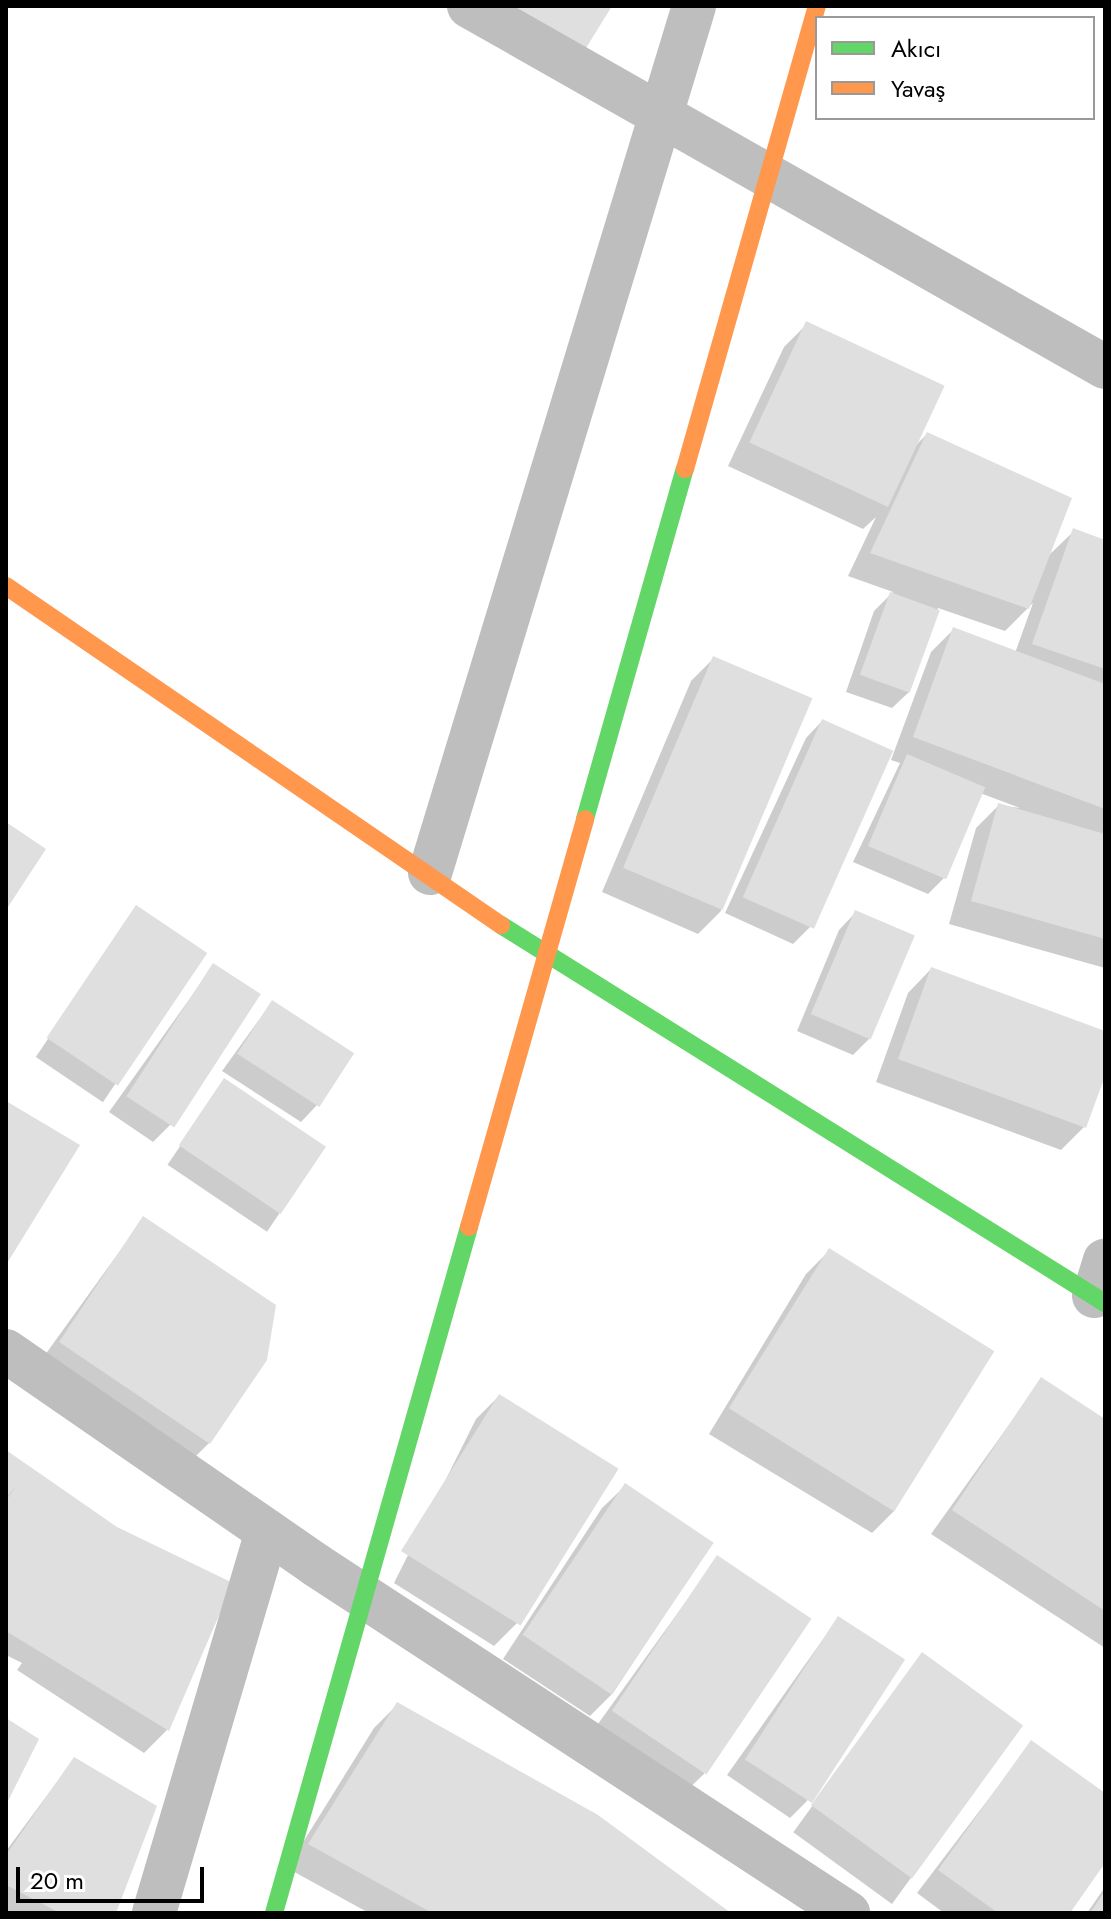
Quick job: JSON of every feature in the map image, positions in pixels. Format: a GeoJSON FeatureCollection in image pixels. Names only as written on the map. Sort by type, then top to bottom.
{"type":"FeatureCollection","features":[{"type":"Feature","properties":{"kind":"street"},"geometry":{"type":"LineString","coordinates":[[469,6],[1105,367]]}},
{"type":"Feature","properties":{"kind":"street"},"geometry":{"type":"LineString","coordinates":[[430,873],[694,6]]}},
{"type":"Feature","properties":{"kind":"street"},"geometry":{"type":"LineString","coordinates":[[274,1913],[361,1594],[771,176],[817,6]]}},
{"type":"Feature","properties":{"kind":"street"},"geometry":{"type":"LineString","coordinates":[[6,586],[430,873],[544,954],[1101,1287]]}},
{"type":"Feature","properties":{"kind":"street"},"geometry":{"type":"LineString","coordinates":[[6,1351],[361,1594],[848,1913]]}},
{"type":"Feature","properties":{"kind":"street"},"geometry":{"type":"LineString","coordinates":[[154,1913],[267,1531]]}},
{"type":"Feature","properties":{"kind":"building"},"geometry":{"type":"Polygon","coordinates":[[[494,6],[612,6],[578,61],[494,6]]]}},
{"type":"Feature","properties":{"kind":"building"},"geometry":{"type":"Polygon","coordinates":[[[806,321],[945,386],[888,507],[749,442],[806,321]]]}},
{"type":"Feature","properties":{"kind":"building"},"geometry":{"type":"Polygon","coordinates":[[[927,432],[1072,498],[1029,609],[870,553],[927,432]]]}},
{"type":"Feature","properties":{"kind":"building"},"geometry":{"type":"Polygon","coordinates":[[[1073,528],[1105,540],[1105,669],[1032,644],[1073,528]]]}},
{"type":"Feature","properties":{"kind":"building"},"geometry":{"type":"Polygon","coordinates":[[[890,592],[940,610],[910,693],[860,675],[890,592]]]}},
{"type":"Feature","properties":{"kind":"building"},"geometry":{"type":"Polygon","coordinates":[[[953,627],[1105,684],[1105,809],[913,737],[953,627]]]}},
{"type":"Feature","properties":{"kind":"building"},"geometry":{"type":"Polygon","coordinates":[[[713,656],[812,698],[723,910],[623,868],[713,656]]]}},
{"type":"Feature","properties":{"kind":"building"},"geometry":{"type":"Polygon","coordinates":[[[822,719],[893,751],[814,929],[743,897],[822,719]]]}},
{"type":"Feature","properties":{"kind":"building"},"geometry":{"type":"Polygon","coordinates":[[[907,754],[985,787],[946,879],[868,846],[907,754]]]}},
{"type":"Feature","properties":{"kind":"building"},"geometry":{"type":"Polygon","coordinates":[[[998,803],[1105,834],[1105,939],[971,901],[998,803]]]}},
{"type":"Feature","properties":{"kind":"building"},"geometry":{"type":"Polygon","coordinates":[[[6,822],[46,849],[6,910],[6,822]]]}},
{"type":"Feature","properties":{"kind":"building"},"geometry":{"type":"Polygon","coordinates":[[[136,905],[207,953],[118,1086],[47,1038],[136,905]]]}},
{"type":"Feature","properties":{"kind":"building"},"geometry":{"type":"Polygon","coordinates":[[[855,910],[915,935],[871,1039],[811,1014],[855,910]]]}},
{"type":"Feature","properties":{"kind":"building"},"geometry":{"type":"Polygon","coordinates":[[[213,963],[261,994],[174,1127],[126,1096],[213,963]]]}},
{"type":"Feature","properties":{"kind":"building"},"geometry":{"type":"Polygon","coordinates":[[[931,967],[1105,1031],[1105,1076],[1086,1128],[898,1059],[931,967]]]}},
{"type":"Feature","properties":{"kind":"building"},"geometry":{"type":"Polygon","coordinates":[[[272,1000],[354,1053],[319,1107],[237,1054],[272,1000]]]}},
{"type":"Feature","properties":{"kind":"building"},"geometry":{"type":"Polygon","coordinates":[[[224,1078],[326,1147],[281,1214],[179,1145],[224,1078]]]}},
{"type":"Feature","properties":{"kind":"building"},"geometry":{"type":"Polygon","coordinates":[[[6,1101],[80,1145],[6,1265],[6,1101]]]}},
{"type":"Feature","properties":{"kind":"building"},"geometry":{"type":"Polygon","coordinates":[[[143,1216],[276,1305],[267,1360],[210,1444],[59,1342],[143,1216]]]}},
{"type":"Feature","properties":{"kind":"building"},"geometry":{"type":"Polygon","coordinates":[[[829,1248],[994,1351],[894,1512],[729,1408],[829,1248]]]}},
{"type":"Feature","properties":{"kind":"building"},"geometry":{"type":"Polygon","coordinates":[[[1041,1377],[1105,1419],[1105,1611],[952,1510],[1041,1377]]]}},
{"type":"Feature","properties":{"kind":"building"},"geometry":{"type":"Polygon","coordinates":[[[499,1394],[619,1469],[521,1626],[401,1551],[499,1394]]]}},
{"type":"Feature","properties":{"kind":"building"},"geometry":{"type":"Polygon","coordinates":[[[6,1450],[117,1527],[233,1583],[169,1731],[6,1631],[6,1500],[17,1485],[6,1498],[6,1450]]]}},
{"type":"Feature","properties":{"kind":"building"},"geometry":{"type":"Polygon","coordinates":[[[625,1483],[714,1543],[611,1695],[523,1635],[625,1483]]]}},
{"type":"Feature","properties":{"kind":"building"},"geometry":{"type":"Polygon","coordinates":[[[717,1555],[812,1619],[706,1775],[612,1711],[717,1555]]]}},
{"type":"Feature","properties":{"kind":"building"},"geometry":{"type":"Polygon","coordinates":[[[838,1616],[905,1660],[812,1803],[745,1759],[838,1616]]]}},
{"type":"Feature","properties":{"kind":"building"},"geometry":{"type":"Polygon","coordinates":[[[922,1652],[1023,1725],[912,1878],[811,1805],[922,1652]]]}},
{"type":"Feature","properties":{"kind":"building"},"geometry":{"type":"Polygon","coordinates":[[[397,1702],[598,1815],[731,1913],[432,1913],[308,1844],[397,1702]]]}},
{"type":"Feature","properties":{"kind":"building"},"geometry":{"type":"Polygon","coordinates":[[[6,1718],[39,1739],[6,1805],[6,1718]]]}},
{"type":"Feature","properties":{"kind":"building"},"geometry":{"type":"Polygon","coordinates":[[[1031,1740],[1105,1793],[1105,1863],[1070,1913],[998,1913],[938,1870],[1031,1740]]]}},
{"type":"Feature","properties":{"kind":"building"},"geometry":{"type":"Polygon","coordinates":[[[74,1757],[157,1806],[116,1913],[60,1913],[6,1885],[6,1855],[74,1757]]]}},
{"type":"Feature","properties":{"kind":"building"},"geometry":{"type":"Polygon","coordinates":[[[1105,1891],[1105,1913],[1090,1913],[1105,1891]]]}},
{"type":"Feature","properties":{"kind":"traffic: fast"},"geometry":{"type":"LineString","coordinates":[[585,819],[685,469]]}},
{"type":"Feature","properties":{"kind":"traffic: fast"},"geometry":{"type":"LineString","coordinates":[[501,925],[1105,1303]]}},
{"type":"Feature","properties":{"kind":"traffic: fast"},"geometry":{"type":"LineString","coordinates":[[274,1913],[469,1227]]}},
{"type":"Feature","properties":{"kind":"traffic: slow"},"geometry":{"type":"LineString","coordinates":[[685,469],[817,6]]}},
{"type":"Feature","properties":{"kind":"traffic: slow"},"geometry":{"type":"LineString","coordinates":[[6,586],[501,925]]}},
{"type":"Feature","properties":{"kind":"traffic: slow"},"geometry":{"type":"LineString","coordinates":[[469,1227],[585,819]]}}]}
